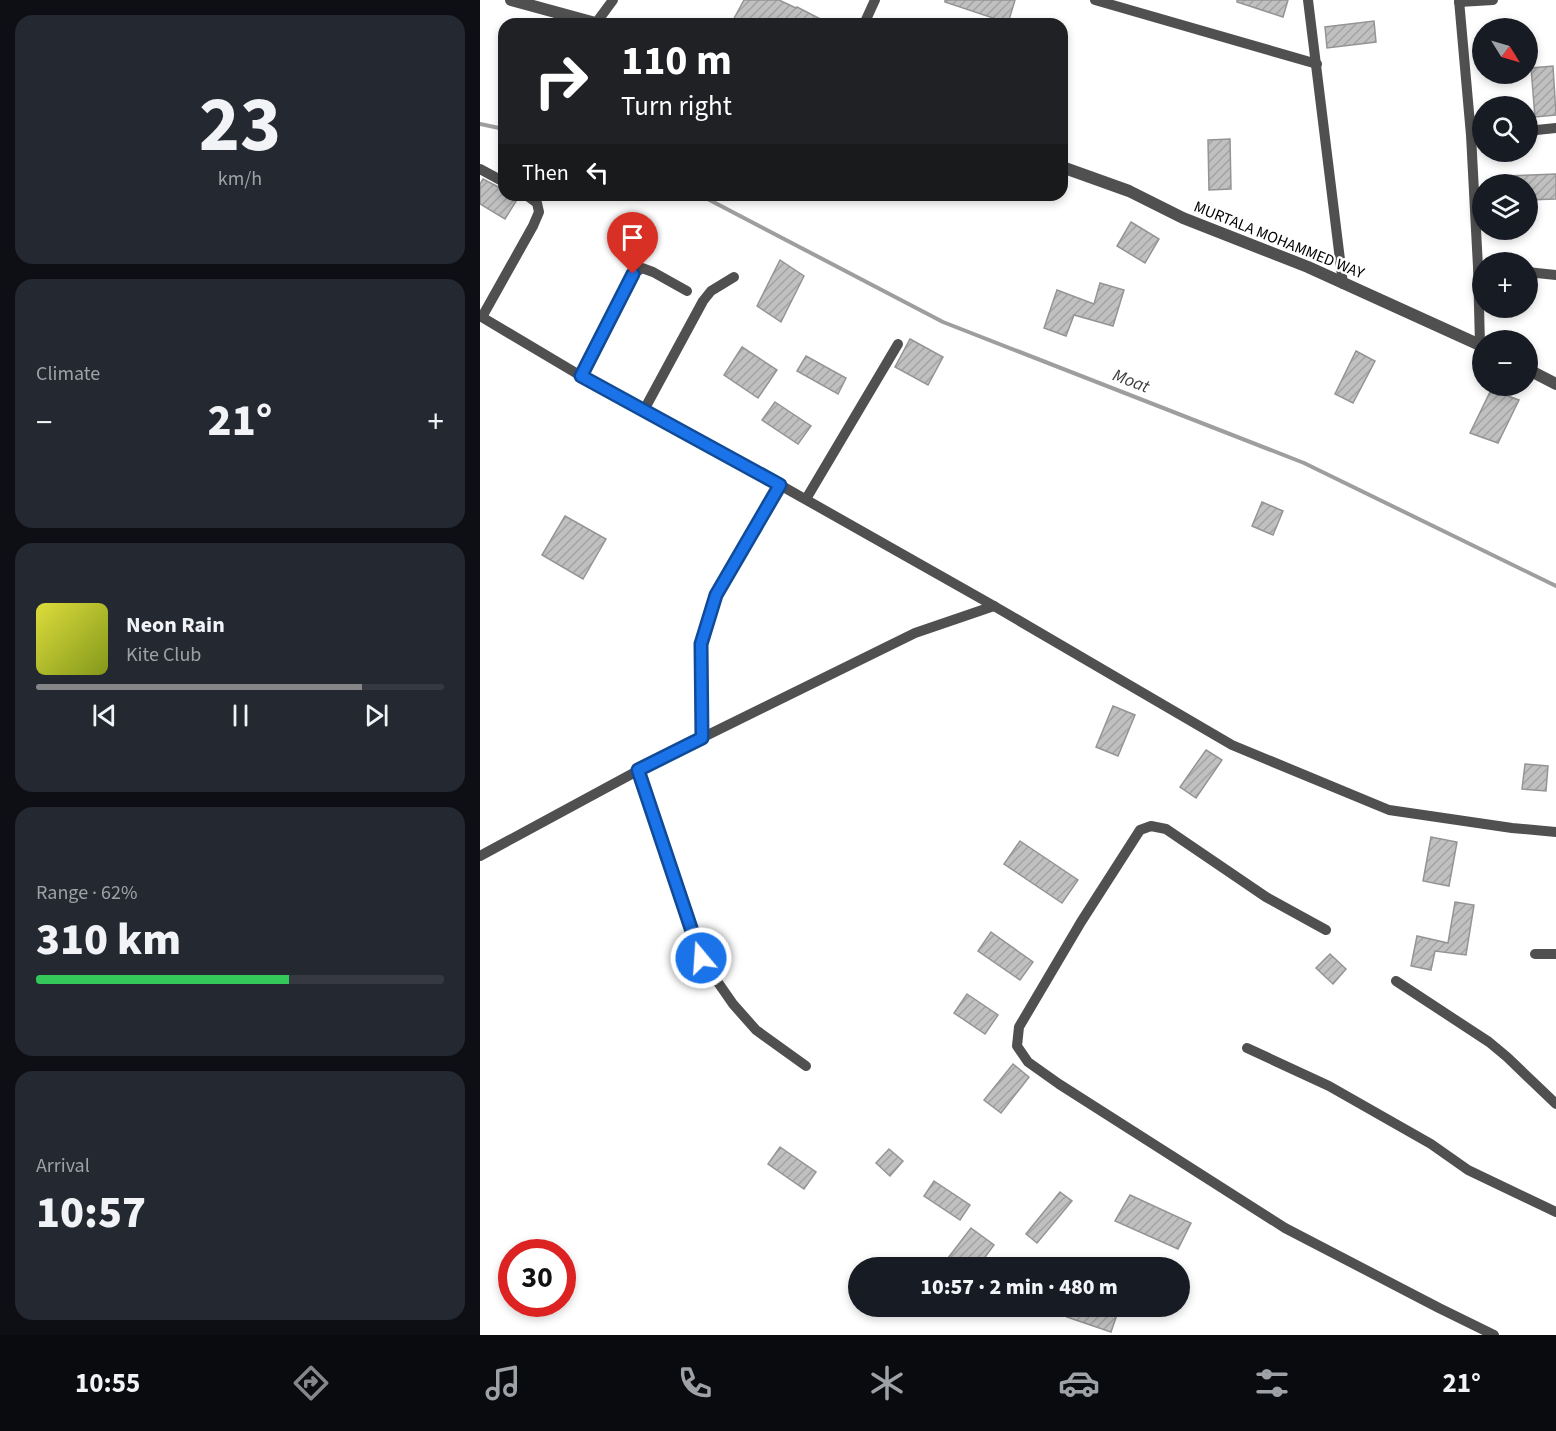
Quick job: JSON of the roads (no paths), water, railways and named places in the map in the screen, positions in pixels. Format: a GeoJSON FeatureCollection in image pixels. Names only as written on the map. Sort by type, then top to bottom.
{"type":"FeatureCollection","features":[{"type":"Feature","properties":{"kind":"street"},"geometry":{"type":"LineString","coordinates":[[511,0],[576,18]]}},
{"type":"Feature","properties":{"kind":"street"},"geometry":{"type":"LineString","coordinates":[[602,18],[613,0]]}},
{"type":"Feature","properties":{"kind":"street"},"geometry":{"type":"LineString","coordinates":[[867,18],[875,0]]}},
{"type":"Feature","properties":{"kind":"street"},"geometry":{"type":"LineString","coordinates":[[1095,0],[1317,64]]}},
{"type":"Feature","properties":{"kind":"street"},"geometry":{"type":"LineString","coordinates":[[1308,0],[1343,284]]}},
{"type":"Feature","properties":{"kind":"street"},"geometry":{"type":"LineString","coordinates":[[1472,98],[1459,1],[1493,0]]}},
{"type":"Feature","properties":{"kind":"street"},"geometry":{"type":"LineString","coordinates":[[1538,130],[1556,128]]}},
{"type":"Feature","properties":{"kind":"street"},"geometry":{"type":"LineString","coordinates":[[1478,162],[1480,252]]}},
{"type":"Feature","properties":{"kind":"street"},"geometry":{"type":"LineString","coordinates":[[480,169],[498,179]]}},
{"type":"Feature","properties":{"kind":"street","name":"MURTALA MOHAMMED WAY"},"geometry":{"type":"LineString","coordinates":[[1068,169],[1129,191],[1183,218],[1308,267],[1472,342]]}},
{"type":"Feature","properties":{"kind":"street"},"geometry":{"type":"LineString","coordinates":[[534,201],[539,212],[533,226],[481,317],[581,376],[806,499],[994,606],[1232,745],[1389,810],[1556,832]]}},
{"type":"Feature","properties":{"kind":"street"},"geometry":{"type":"LineString","coordinates":[[581,376],[633,274],[642,268],[687,291]]}},
{"type":"Feature","properties":{"kind":"street"},"geometry":{"type":"LineString","coordinates":[[1538,273],[1556,275]]}},
{"type":"Feature","properties":{"kind":"street"},"geometry":{"type":"LineString","coordinates":[[644,410],[703,301],[711,291],[734,277]]}},
{"type":"Feature","properties":{"kind":"street"},"geometry":{"type":"LineString","coordinates":[[806,499],[898,344]]}},
{"type":"Feature","properties":{"kind":"street"},"geometry":{"type":"LineString","coordinates":[[1538,375],[1556,384]]}},
{"type":"Feature","properties":{"kind":"street"},"geometry":{"type":"LineString","coordinates":[[702,738],[701,644],[716,595],[780,485]]}},
{"type":"Feature","properties":{"kind":"street"},"geometry":{"type":"LineString","coordinates":[[480,856],[638,770],[915,633],[994,606]]}},
{"type":"Feature","properties":{"kind":"street"},"geometry":{"type":"LineString","coordinates":[[638,770],[701,958],[733,1004],[756,1030],[806,1066]]}},
{"type":"Feature","properties":{"kind":"street"},"geometry":{"type":"LineString","coordinates":[[1326,930],[1266,897],[1166,829],[1151,826],[1140,830],[1080,922],[1019,1028],[1017,1046],[1028,1062],[1059,1084],[1285,1228],[1494,1335]]}},
{"type":"Feature","properties":{"kind":"street"},"geometry":{"type":"LineString","coordinates":[[1535,954],[1556,954]]}},
{"type":"Feature","properties":{"kind":"street"},"geometry":{"type":"LineString","coordinates":[[1396,981],[1489,1042],[1556,1104]]}},
{"type":"Feature","properties":{"kind":"street"},"geometry":{"type":"LineString","coordinates":[[1247,1048],[1329,1086],[1431,1144],[1468,1170],[1556,1212]]}},
{"type":"Feature","properties":{"kind":"waterway","name":"Moat"},"geometry":{"type":"LineString","coordinates":[[480,124],[498,128]]}},
{"type":"Feature","properties":{"kind":"waterway","name":"Moat"},"geometry":{"type":"LineString","coordinates":[[711,201],[943,322],[1304,463],[1556,586]]}}]}
